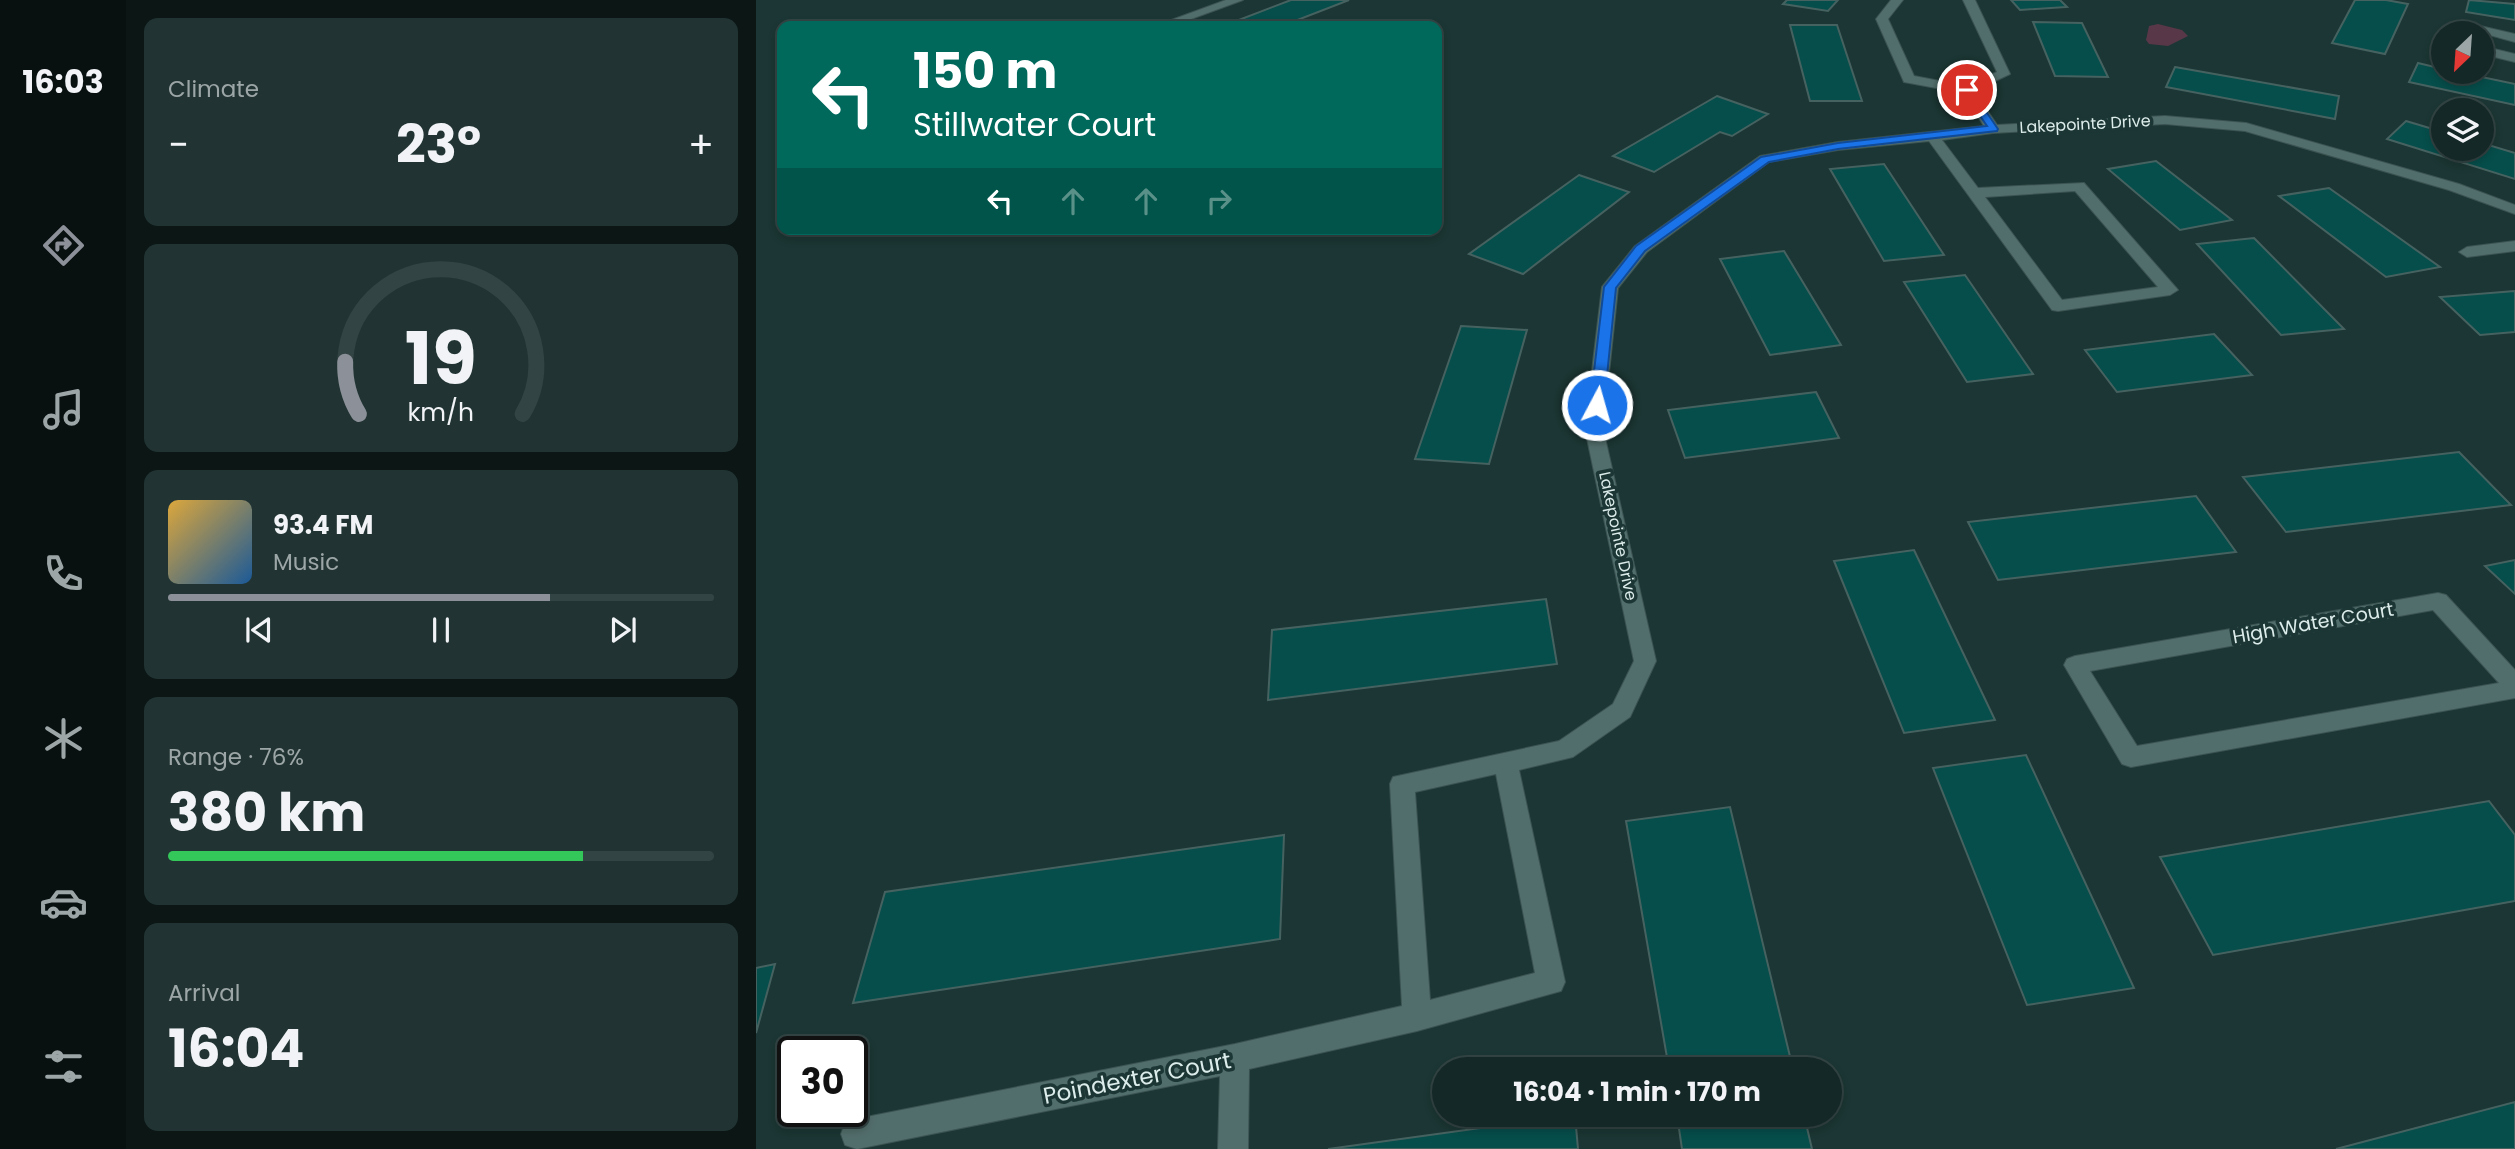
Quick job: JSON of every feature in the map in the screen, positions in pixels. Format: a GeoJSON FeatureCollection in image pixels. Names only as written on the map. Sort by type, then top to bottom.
{"type":"FeatureCollection","features":[{"type":"Feature","properties":{"kind":"street"},"geometry":{"type":"LineString","coordinates":[[1176,21],[1237,0]]}},
{"type":"Feature","properties":{"kind":"street"},"geometry":{"type":"LineString","coordinates":[[1897,0],[1882,19],[1909,79],[1967,90],[2004,74],[1969,0]]}},
{"type":"Feature","properties":{"kind":"street"},"geometry":{"type":"LineString","coordinates":[[2494,33],[2515,38]]}},
{"type":"Feature","properties":{"kind":"street"},"geometry":{"type":"LineString","coordinates":[[2494,53],[2515,58]]}},
{"type":"Feature","properties":{"kind":"street"},"geometry":{"type":"LineString","coordinates":[[1967,90],[1993,129]]}},
{"type":"Feature","properties":{"kind":"street","name":"Lakepointe Drive"},"geometry":{"type":"LineString","coordinates":[[1505,761],[1565,750],[1622,710],[1646,661],[1594,429],[1610,287],[1641,249],[1765,159],[1838,146],[1993,129],[2165,120],[2246,127],[2454,187],[2515,210]]}},
{"type":"Feature","properties":{"kind":"street"},"geometry":{"type":"LineString","coordinates":[[1933,137],[2058,306],[2170,290],[2079,186],[1975,193]]}},
{"type":"Feature","properties":{"kind":"street"},"geometry":{"type":"LineString","coordinates":[[2467,252],[2515,246]]}},
{"type":"Feature","properties":{"kind":"street","name":"High Water Court"},"geometry":{"type":"LineString","coordinates":[[2438,601],[2515,687],[2130,757],[2075,665],[2438,601]]}},
{"type":"Feature","properties":{"kind":"street"},"geometry":{"type":"LineString","coordinates":[[1417,1017],[1402,784],[1505,761]]}},
{"type":"Feature","properties":{"kind":"street","name":"Poindexter Court"},"geometry":{"type":"LineString","coordinates":[[856,1134],[1235,1058],[1417,1017],[1551,982],[1505,761]]}},
{"type":"Feature","properties":{"kind":"street"},"geometry":{"type":"LineString","coordinates":[[1233,1149],[1235,1058]]}},
{"type":"Feature","properties":{"kind":"shaded area"},"geometry":{"type":"Polygon","coordinates":[[[2158,24],[2182,30],[2188,36],[2168,46],[2149,44],[2146,40],[2149,26],[2158,24]]]}},
{"type":"Feature","properties":{"kind":"building"},"geometry":{"type":"Polygon","coordinates":[[[1291,0],[1349,0],[1295,21],[1236,21],[1291,0]]]}},
{"type":"Feature","properties":{"kind":"building"},"geometry":{"type":"Polygon","coordinates":[[[1787,0],[1838,0],[1828,11],[1783,4],[1787,0]]]}},
{"type":"Feature","properties":{"kind":"building"},"geometry":{"type":"Polygon","coordinates":[[[2011,0],[2060,0],[2067,7],[2020,10],[2011,0]]]}},
{"type":"Feature","properties":{"kind":"building"},"geometry":{"type":"Polygon","coordinates":[[[2355,0],[2386,0],[2408,4],[2385,54],[2332,43],[2355,0]]]}},
{"type":"Feature","properties":{"kind":"building"},"geometry":{"type":"Polygon","coordinates":[[[2469,0],[2515,4],[2515,20],[2466,12],[2469,0]]]}},
{"type":"Feature","properties":{"kind":"building"},"geometry":{"type":"Polygon","coordinates":[[[2033,22],[2082,23],[2108,77],[2055,76],[2033,22]]]}},
{"type":"Feature","properties":{"kind":"building"},"geometry":{"type":"Polygon","coordinates":[[[1790,25],[1837,25],[1862,101],[1810,101],[1790,25]]]}},
{"type":"Feature","properties":{"kind":"building"},"geometry":{"type":"Polygon","coordinates":[[[2418,63],[2431,66],[2431,84],[2494,84],[2494,80],[2515,84],[2515,105],[2494,100],[2494,98],[2409,82],[2418,63]]]}},
{"type":"Feature","properties":{"kind":"building"},"geometry":{"type":"Polygon","coordinates":[[[2175,67],[2339,96],[2335,119],[2166,87],[2175,67]]]}},
{"type":"Feature","properties":{"kind":"building"},"geometry":{"type":"Polygon","coordinates":[[[1717,96],[1768,114],[1732,136],[1720,132],[1654,172],[1613,156],[1717,96]]]}},
{"type":"Feature","properties":{"kind":"building"},"geometry":{"type":"Polygon","coordinates":[[[2406,121],[2431,128],[2431,153],[2387,139],[2406,121]]]}},
{"type":"Feature","properties":{"kind":"building"},"geometry":{"type":"Polygon","coordinates":[[[2494,147],[2515,153],[2515,179],[2457,161],[2494,161],[2494,147]]]}},
{"type":"Feature","properties":{"kind":"building"},"geometry":{"type":"Polygon","coordinates":[[[2156,161],[2232,220],[2180,230],[2108,169],[2156,161]]]}},
{"type":"Feature","properties":{"kind":"building"},"geometry":{"type":"Polygon","coordinates":[[[1884,164],[1944,255],[1884,261],[1830,169],[1884,164]]]}},
{"type":"Feature","properties":{"kind":"building"},"geometry":{"type":"Polygon","coordinates":[[[1579,175],[1629,192],[1523,274],[1469,254],[1579,175]]]}},
{"type":"Feature","properties":{"kind":"building"},"geometry":{"type":"Polygon","coordinates":[[[2329,188],[2440,267],[2386,277],[2279,196],[2329,188]]]}},
{"type":"Feature","properties":{"kind":"building"},"geometry":{"type":"Polygon","coordinates":[[[2254,238],[2344,329],[2281,335],[2197,244],[2254,238]]]}},
{"type":"Feature","properties":{"kind":"building"},"geometry":{"type":"Polygon","coordinates":[[[1784,251],[1841,345],[1770,355],[1720,259],[1784,251]]]}},
{"type":"Feature","properties":{"kind":"building"},"geometry":{"type":"Polygon","coordinates":[[[1965,275],[2033,374],[1967,382],[1904,282],[1965,275]]]}},
{"type":"Feature","properties":{"kind":"building"},"geometry":{"type":"Polygon","coordinates":[[[2515,291],[2515,332],[2480,335],[2440,297],[2515,291]]]}},
{"type":"Feature","properties":{"kind":"building"},"geometry":{"type":"Polygon","coordinates":[[[1461,326],[1527,330],[1489,464],[1415,459],[1461,326]]]}},
{"type":"Feature","properties":{"kind":"building"},"geometry":{"type":"Polygon","coordinates":[[[2214,334],[2252,375],[2117,392],[2085,350],[2214,334]]]}},
{"type":"Feature","properties":{"kind":"building"},"geometry":{"type":"Polygon","coordinates":[[[1816,392],[1839,438],[1685,458],[1668,410],[1816,392]]]}},
{"type":"Feature","properties":{"kind":"building"},"geometry":{"type":"Polygon","coordinates":[[[2459,452],[2511,505],[2286,532],[2243,477],[2459,452]]]}},
{"type":"Feature","properties":{"kind":"building"},"geometry":{"type":"Polygon","coordinates":[[[2196,496],[2236,552],[1998,580],[1968,522],[2196,496]]]}},
{"type":"Feature","properties":{"kind":"building"},"geometry":{"type":"Polygon","coordinates":[[[1914,550],[1995,720],[1904,733],[1834,561],[1914,550]]]}},
{"type":"Feature","properties":{"kind":"building"},"geometry":{"type":"Polygon","coordinates":[[[2515,560],[2515,594],[2485,566],[2515,560]]]}},
{"type":"Feature","properties":{"kind":"building"},"geometry":{"type":"Polygon","coordinates":[[[1546,599],[1557,664],[1268,700],[1272,630],[1546,599]]]}},
{"type":"Feature","properties":{"kind":"building"},"geometry":{"type":"Polygon","coordinates":[[[2026,755],[2134,988],[2027,1005],[1933,768],[2026,755]]]}},
{"type":"Feature","properties":{"kind":"building"},"geometry":{"type":"Polygon","coordinates":[[[2489,801],[2515,835],[2515,901],[2213,955],[2160,857],[2489,801]]]}},
{"type":"Feature","properties":{"kind":"building"},"geometry":{"type":"Polygon","coordinates":[[[1730,807],[1790,1057],[1667,1057],[1626,821],[1730,807]]]}},
{"type":"Feature","properties":{"kind":"building"},"geometry":{"type":"Polygon","coordinates":[[[1284,835],[1280,939],[853,1003],[885,892],[1284,835]]]}},
{"type":"Feature","properties":{"kind":"building"},"geometry":{"type":"Polygon","coordinates":[[[775,964],[756,1033],[756,968],[775,964]]]}},
{"type":"Feature","properties":{"kind":"building"},"geometry":{"type":"Polygon","coordinates":[[[2515,1102],[2515,1149],[2336,1149],[2515,1102]]]}},
{"type":"Feature","properties":{"kind":"building"},"geometry":{"type":"Polygon","coordinates":[[[1488,1127],[1576,1127],[1578,1149],[1328,1149],[1488,1127]]]}},
{"type":"Feature","properties":{"kind":"building"},"geometry":{"type":"Polygon","coordinates":[[[1679,1127],[1807,1127],[1812,1149],[1682,1149],[1679,1127]]]}},
{"type":"Feature","properties":{"kind":"route"},"geometry":{"type":"LineString","coordinates":[[1597,405],[1610,287],[1641,249],[1765,159],[1838,146],[1993,129],[1967,90]]}}]}
